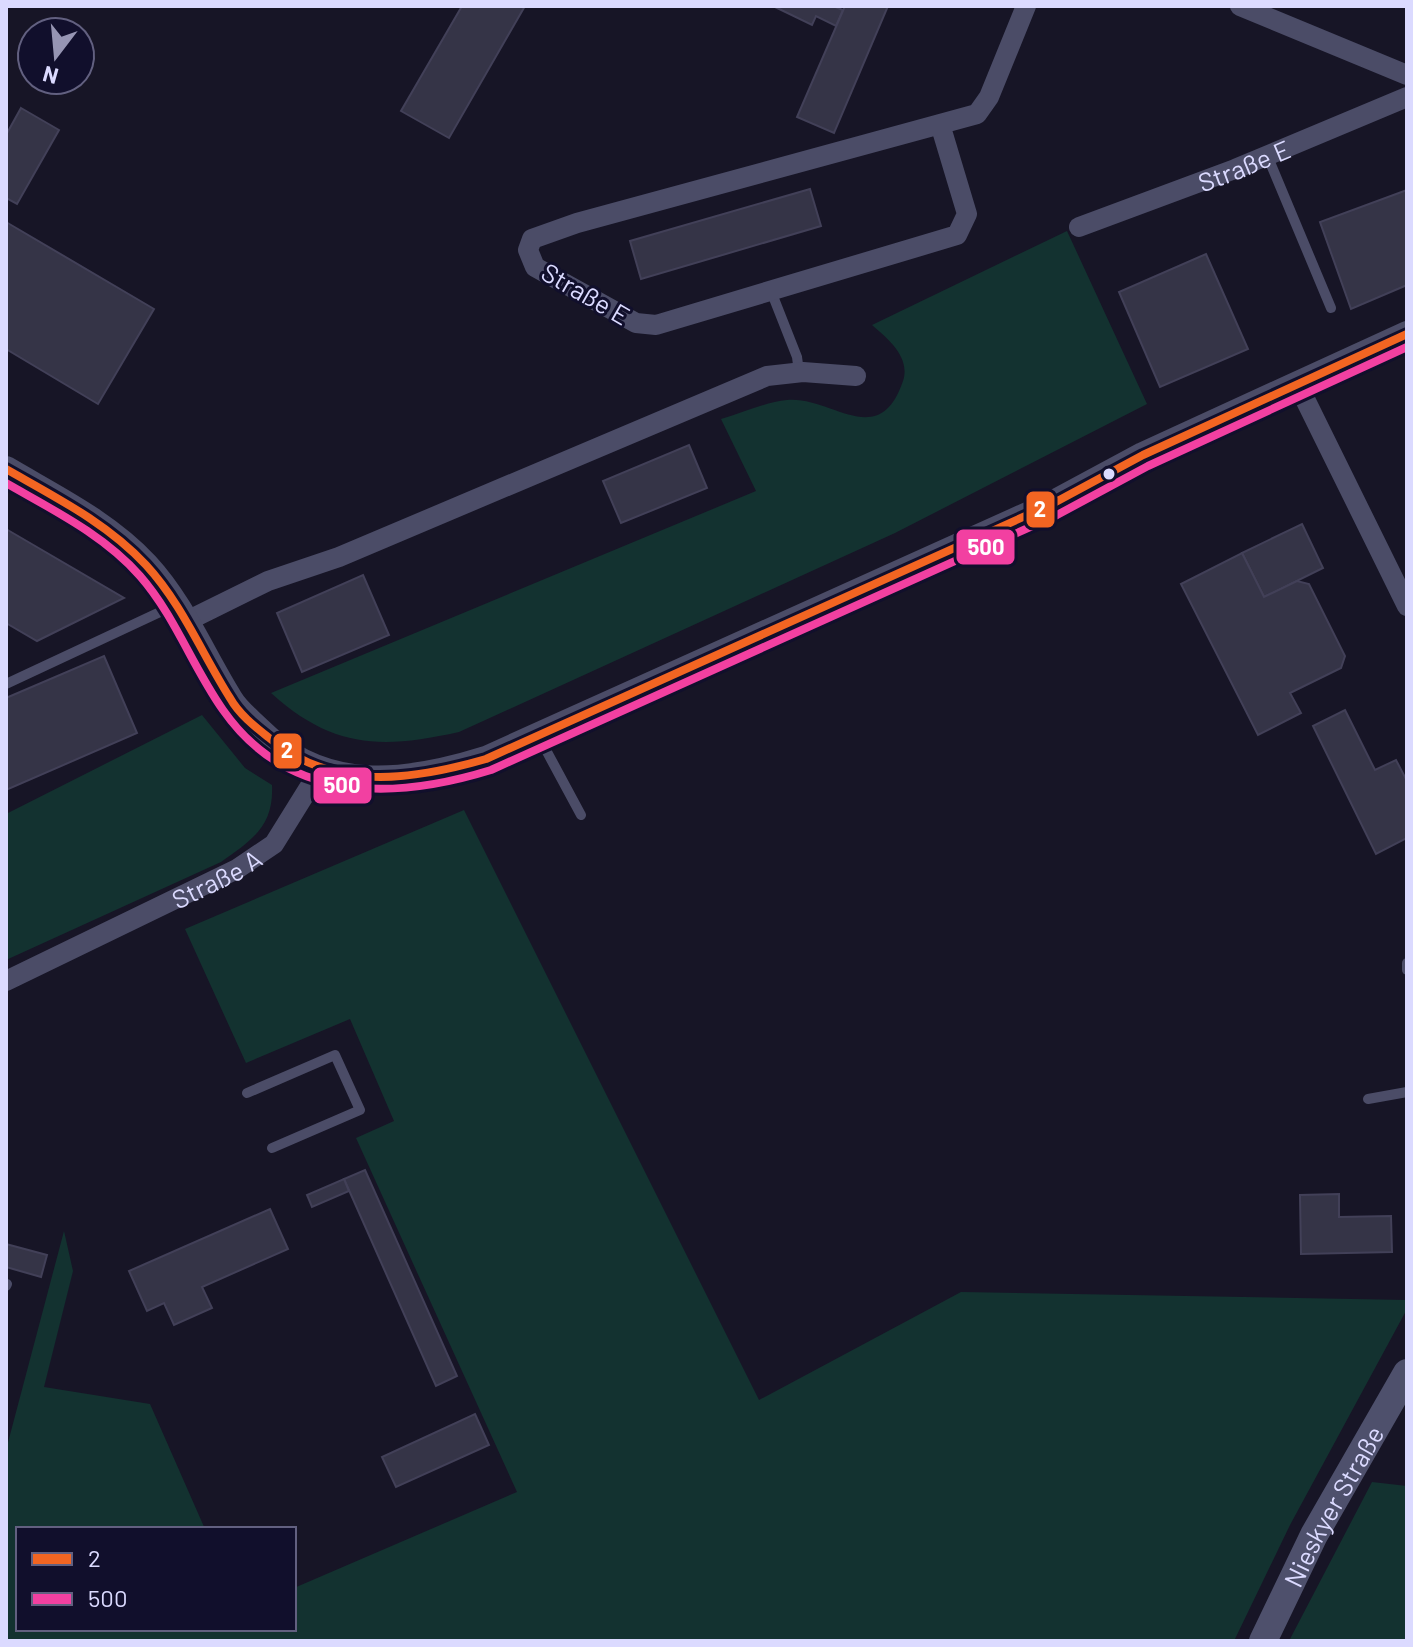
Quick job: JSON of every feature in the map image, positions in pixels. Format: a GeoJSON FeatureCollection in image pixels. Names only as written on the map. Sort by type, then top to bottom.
{"type":"FeatureCollection","features":[{"type":"Feature","properties":{"kind":"main road","name":"Nieskyer Straße"},"geometry":{"type":"LineString","coordinates":[[1263,1641],[1314,1535],[1407,1373]]}},
{"type":"Feature","properties":{"kind":"street","name":"Straße E"},"geometry":{"type":"LineString","coordinates":[[940,124],[967,214],[957,235],[656,325],[636,323],[535,267],[528,250],[532,239],[577,223],[940,124],[977,114],[989,97],[1026,6]]}},
{"type":"Feature","properties":{"kind":"street"},"geometry":{"type":"LineString","coordinates":[[1240,6],[1407,75]]}},
{"type":"Feature","properties":{"kind":"street","name":"Straße E"},"geometry":{"type":"LineString","coordinates":[[1079,227],[1407,97]]}},
{"type":"Feature","properties":{"kind":"street"},"geometry":{"type":"LineString","coordinates":[[6,469],[105,527],[146,565],[182,613],[232,703],[274,745],[320,770],[376,780],[431,776],[486,759],[1052,504],[1143,455],[1407,334]]}},
{"type":"Feature","properties":{"kind":"street"},"geometry":{"type":"LineString","coordinates":[[182,613],[339,557],[767,376],[799,372],[856,376]]}},
{"type":"Feature","properties":{"kind":"street"},"geometry":{"type":"LineString","coordinates":[[1298,385],[1407,606]]}},
{"type":"Feature","properties":{"kind":"street","name":"Straße A"},"geometry":{"type":"LineString","coordinates":[[6,981],[237,869],[274,844],[320,770]]}},
{"type":"Feature","properties":{"kind":"lane"},"geometry":{"type":"LineString","coordinates":[[1267,155],[1331,308]]}},
{"type":"Feature","properties":{"kind":"lane"},"geometry":{"type":"LineString","coordinates":[[771,291],[797,357],[799,372]]}},
{"type":"Feature","properties":{"kind":"lane"},"geometry":{"type":"LineString","coordinates":[[6,684],[182,613]]}},
{"type":"Feature","properties":{"kind":"lane"},"geometry":{"type":"LineString","coordinates":[[538,735],[581,815]]}},
{"type":"Feature","properties":{"kind":"lane"},"geometry":{"type":"LineString","coordinates":[[1407,963],[1407,970]]}},
{"type":"Feature","properties":{"kind":"lane"},"geometry":{"type":"LineString","coordinates":[[247,1093],[335,1055],[360,1110],[272,1148]]}},
{"type":"Feature","properties":{"kind":"lane"},"geometry":{"type":"LineString","coordinates":[[1368,1099],[1407,1092]]}},
{"type":"Feature","properties":{"kind":"green space"},"geometry":{"type":"Polygon","coordinates":[[[1067,231],[1147,404],[895,533],[459,732],[406,741],[359,740],[316,725],[271,693],[756,491],[721,419],[787,400],[821,405],[853,416],[868,417],[881,413],[893,402],[905,372],[901,356],[872,325],[1067,231]]]}},
{"type":"Feature","properties":{"kind":"green space"},"geometry":{"type":"Polygon","coordinates":[[[202,715],[245,768],[272,785],[269,811],[252,839],[221,862],[6,960],[6,814],[202,715]]]}},
{"type":"Feature","properties":{"kind":"green space"},"geometry":{"type":"Polygon","coordinates":[[[464,810],[759,1400],[961,1292],[1407,1300],[1407,1309],[1290,1525],[1234,1641],[6,1641],[6,1450],[64,1231],[73,1271],[44,1387],[150,1404],[204,1527],[16,1527],[16,1631],[296,1631],[296,1587],[517,1492],[356,1138],[394,1121],[350,1019],[246,1063],[185,929],[464,810]]]}},
{"type":"Feature","properties":{"kind":"green space"},"geometry":{"type":"Polygon","coordinates":[[[1372,1482],[1407,1486],[1407,1641],[1289,1641],[1372,1482]]]}},
{"type":"Feature","properties":{"kind":"building"},"geometry":{"type":"Polygon","coordinates":[[[462,6],[525,6],[449,138],[401,111],[462,6]]]}},
{"type":"Feature","properties":{"kind":"building"},"geometry":{"type":"Polygon","coordinates":[[[773,6],[833,6],[843,10],[836,26],[816,16],[812,25],[773,6]]]}},
{"type":"Feature","properties":{"kind":"building"},"geometry":{"type":"Polygon","coordinates":[[[845,6],[888,6],[834,133],[797,117],[845,6]]]}},
{"type":"Feature","properties":{"kind":"building"},"geometry":{"type":"Polygon","coordinates":[[[21,108],[59,130],[17,204],[6,198],[6,135],[21,108]]]}},
{"type":"Feature","properties":{"kind":"building"},"geometry":{"type":"Polygon","coordinates":[[[810,189],[821,226],[641,279],[630,241],[810,189]]]}},
{"type":"Feature","properties":{"kind":"building"},"geometry":{"type":"Polygon","coordinates":[[[1407,190],[1407,285],[1351,309],[1320,222],[1407,190]]]}},
{"type":"Feature","properties":{"kind":"building"},"geometry":{"type":"Polygon","coordinates":[[[6,222],[154,309],[98,404],[6,349],[6,222]]]}},
{"type":"Feature","properties":{"kind":"building"},"geometry":{"type":"Polygon","coordinates":[[[1206,254],[1248,349],[1160,387],[1119,292],[1206,254]]]}},
{"type":"Feature","properties":{"kind":"building"},"geometry":{"type":"Polygon","coordinates":[[[689,445],[707,488],[621,523],[603,481],[689,445]]]}},
{"type":"Feature","properties":{"kind":"building"},"geometry":{"type":"Polygon","coordinates":[[[1302,524],[1323,568],[1264,597],[1242,553],[1302,524]]]}},
{"type":"Feature","properties":{"kind":"building"},"geometry":{"type":"Polygon","coordinates":[[[6,529],[124,598],[37,641],[6,623],[6,529]]]}},
{"type":"Feature","properties":{"kind":"building"},"geometry":{"type":"Polygon","coordinates":[[[1242,553],[1264,597],[1297,581],[1309,584],[1345,656],[1341,668],[1290,693],[1301,713],[1258,735],[1181,584],[1242,553]]]}},
{"type":"Feature","properties":{"kind":"building"},"geometry":{"type":"Polygon","coordinates":[[[363,575],[389,635],[302,672],[277,613],[363,575]]]}},
{"type":"Feature","properties":{"kind":"building"},"geometry":{"type":"Polygon","coordinates":[[[104,656],[137,733],[6,790],[6,698],[104,656]]]}},
{"type":"Feature","properties":{"kind":"building"},"geometry":{"type":"Polygon","coordinates":[[[1345,710],[1375,770],[1396,760],[1407,781],[1407,838],[1376,854],[1313,726],[1345,710]]]}},
{"type":"Feature","properties":{"kind":"building"},"geometry":{"type":"Polygon","coordinates":[[[365,1170],[457,1376],[436,1386],[344,1179],[365,1170]]]}},
{"type":"Feature","properties":{"kind":"building"},"geometry":{"type":"Polygon","coordinates":[[[344,1179],[349,1191],[312,1207],[307,1195],[344,1179]]]}},
{"type":"Feature","properties":{"kind":"building"},"geometry":{"type":"Polygon","coordinates":[[[1339,1194],[1339,1217],[1391,1216],[1392,1252],[1301,1254],[1300,1195],[1339,1194]]]}},
{"type":"Feature","properties":{"kind":"building"},"geometry":{"type":"Polygon","coordinates":[[[270,1209],[288,1249],[202,1287],[212,1308],[174,1325],[164,1303],[147,1311],[129,1271],[270,1209]]]}},
{"type":"Feature","properties":{"kind":"building"},"geometry":{"type":"Polygon","coordinates":[[[6,1244],[47,1255],[41,1277],[6,1267],[6,1244]]]}},
{"type":"Feature","properties":{"kind":"building"},"geometry":{"type":"Polygon","coordinates":[[[475,1414],[489,1445],[396,1487],[382,1457],[475,1414]]]}},
{"type":"Feature","properties":{"kind":"transit line","name":"2"},"geometry":{"type":"LineString","coordinates":[[6,469],[115,536],[146,565],[181,613],[234,704],[268,737],[293,755],[319,767],[373,777],[401,776],[429,773],[486,759],[1052,504],[1143,455],[1407,334]]}},
{"type":"Feature","properties":{"kind":"transit line","name":"500"},"geometry":{"type":"LineString","coordinates":[[6,483],[77,524],[126,561],[152,591],[223,710],[249,741],[279,763],[311,778],[345,786],[381,789],[417,786],[491,770],[1057,515],[1148,466],[1407,347]]}}]}
